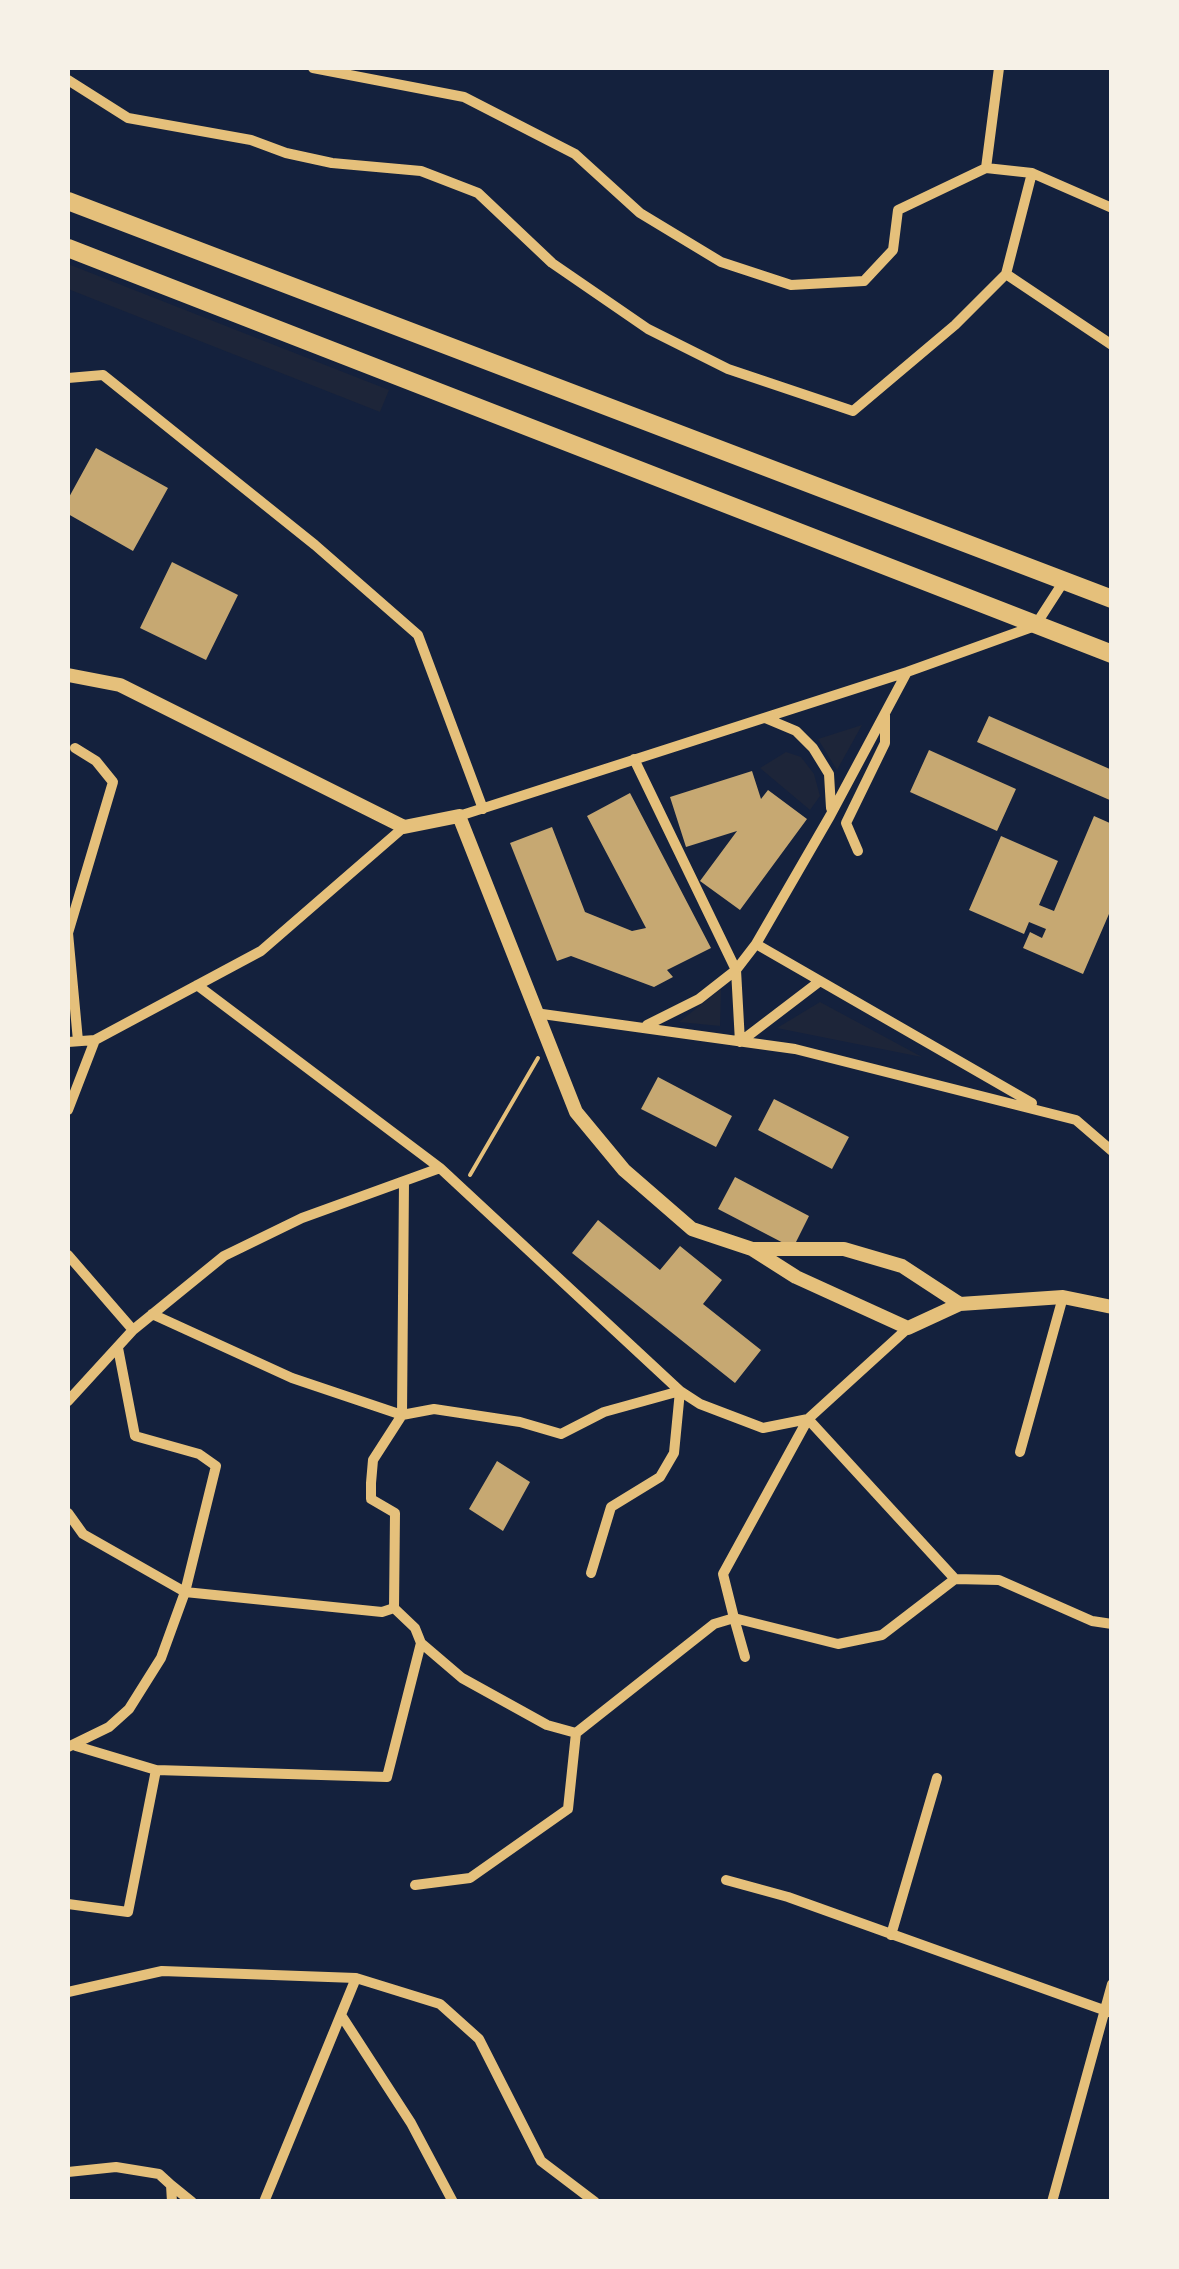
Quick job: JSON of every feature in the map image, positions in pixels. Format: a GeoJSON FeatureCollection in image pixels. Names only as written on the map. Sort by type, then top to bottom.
{"type":"FeatureCollection","features":[{"type":"Feature","properties":{"kind":"highway"},"geometry":{"type":"LineString","coordinates":[[68,202],[1112,599]]}},
{"type":"Feature","properties":{"kind":"highway"},"geometry":{"type":"LineString","coordinates":[[68,248],[1112,654]]}},
{"type":"Feature","properties":{"kind":"street"},"geometry":{"type":"LineString","coordinates":[[313,68],[464,98],[552,139],[575,154],[640,213],[721,262],[791,285],[864,281],[893,250],[898,210],[986,168],[1032,173],[1112,208]]}},
{"type":"Feature","properties":{"kind":"street"},"geometry":{"type":"LineString","coordinates":[[366,79],[372,68]]}},
{"type":"Feature","properties":{"kind":"street"},"geometry":{"type":"LineString","coordinates":[[986,168],[999,68]]}},
{"type":"Feature","properties":{"kind":"street"},"geometry":{"type":"LineString","coordinates":[[68,80],[128,118],[251,140],[286,154],[332,163],[421,171],[478,193],[552,263],[648,329],[728,369],[854,411],[955,325],[1006,274],[1032,173]]}},
{"type":"Feature","properties":{"kind":"street"},"geometry":{"type":"LineString","coordinates":[[1006,274],[1112,345]]}},
{"type":"Feature","properties":{"kind":"street"},"geometry":{"type":"LineString","coordinates":[[68,378],[102,375],[314,545],[418,636],[483,808]]}},
{"type":"Feature","properties":{"kind":"street"},"geometry":{"type":"LineString","coordinates":[[75,748],[96,761],[113,782],[68,933],[73,1042],[95,1040],[261,950],[404,827],[459,816],[907,672],[1034,626],[1064,581]]}},
{"type":"Feature","properties":{"kind":"street"},"geometry":{"type":"LineString","coordinates":[[645,1026],[699,999],[736,970],[756,944],[907,672]]}},
{"type":"Feature","properties":{"kind":"street"},"geometry":{"type":"LineString","coordinates":[[68,676],[120,685],[404,827]]}},
{"type":"Feature","properties":{"kind":"street"},"geometry":{"type":"LineString","coordinates":[[858,852],[846,823],[885,743],[885,714]]}},
{"type":"Feature","properties":{"kind":"street"},"geometry":{"type":"LineString","coordinates":[[764,718],[796,730],[813,748],[829,774],[833,798],[830,816]]}},
{"type":"Feature","properties":{"kind":"street"},"geometry":{"type":"LineString","coordinates":[[634,760],[736,970],[740,1042]]}},
{"type":"Feature","properties":{"kind":"street"},"geometry":{"type":"LineString","coordinates":[[459,816],[576,1112],[624,1170],[692,1230],[752,1250],[796,1277],[908,1328]]}},
{"type":"Feature","properties":{"kind":"street"},"geometry":{"type":"LineString","coordinates":[[756,944],[1046,1111]]}},
{"type":"Feature","properties":{"kind":"street"},"geometry":{"type":"LineString","coordinates":[[740,1042],[820,981]]}},
{"type":"Feature","properties":{"kind":"street"},"geometry":{"type":"LineString","coordinates":[[197,985],[440,1168],[680,1391],[700,1404],[763,1428],[808,1419]]}},
{"type":"Feature","properties":{"kind":"street"},"geometry":{"type":"LineString","coordinates":[[535,1013],[795,1048],[1076,1120],[1112,1151]]}},
{"type":"Feature","properties":{"kind":"street"},"geometry":{"type":"LineString","coordinates":[[68,1110],[95,1040]]}},
{"type":"Feature","properties":{"kind":"street"},"geometry":{"type":"LineString","coordinates":[[68,1402],[133,1330],[224,1256],[302,1218],[440,1168]]}},
{"type":"Feature","properties":{"kind":"street"},"geometry":{"type":"LineString","coordinates":[[404,1182],[402,1415],[374,1460],[371,1483],[372,1499],[394,1513],[394,1608],[415,1628],[421,1643],[462,1678],[547,1725],[576,1733]]}},
{"type":"Feature","properties":{"kind":"street"},"geometry":{"type":"LineString","coordinates":[[752,1250],[844,1250],[902,1266],[960,1304]]}},
{"type":"Feature","properties":{"kind":"street"},"geometry":{"type":"LineString","coordinates":[[68,1255],[133,1330]]}},
{"type":"Feature","properties":{"kind":"street"},"geometry":{"type":"LineString","coordinates":[[1020,1452],[1064,1298]]}},
{"type":"Feature","properties":{"kind":"street"},"geometry":{"type":"LineString","coordinates":[[745,1657],[723,1574],[808,1419],[908,1328],[960,1304],[1064,1298],[1112,1308]]}},
{"type":"Feature","properties":{"kind":"street"},"geometry":{"type":"LineString","coordinates":[[152,1314],[292,1378],[402,1415],[434,1410],[520,1422],[561,1434],[604,1412],[680,1391]]}},
{"type":"Feature","properties":{"kind":"street"},"geometry":{"type":"LineString","coordinates":[[72,1747],[129,1709],[161,1658],[185,1592],[216,1466],[199,1454],[135,1436],[118,1348]]}},
{"type":"Feature","properties":{"kind":"street"},"geometry":{"type":"LineString","coordinates":[[591,1573],[611,1507],[660,1477],[674,1453],[680,1391]]}},
{"type":"Feature","properties":{"kind":"street"},"geometry":{"type":"LineString","coordinates":[[808,1419],[955,1580]]}},
{"type":"Feature","properties":{"kind":"street"},"geometry":{"type":"LineString","coordinates":[[68,1513],[83,1534],[185,1592],[382,1612],[394,1608]]}},
{"type":"Feature","properties":{"kind":"street"},"geometry":{"type":"LineString","coordinates":[[415,1885],[470,1878],[568,1809],[576,1733],[714,1624],[734,1618],[838,1644],[882,1635],[955,1580],[999,1580],[1092,1621],[1112,1624]]}},
{"type":"Feature","properties":{"kind":"street"},"geometry":{"type":"LineString","coordinates":[[72,1747],[156,1770],[387,1777],[421,1643]]}},
{"type":"Feature","properties":{"kind":"street"},"geometry":{"type":"LineString","coordinates":[[68,1904],[128,1912],[156,1770]]}},
{"type":"Feature","properties":{"kind":"street"},"geometry":{"type":"LineString","coordinates":[[891,1936],[937,1778]]}},
{"type":"Feature","properties":{"kind":"street"},"geometry":{"type":"LineString","coordinates":[[726,1880],[788,1897],[1108,2011]]}},
{"type":"Feature","properties":{"kind":"street"},"geometry":{"type":"LineString","coordinates":[[68,1992],[162,1970],[356,1978],[440,2004],[479,2039],[541,2161],[589,2200]]}},
{"type":"Feature","properties":{"kind":"street"},"geometry":{"type":"LineString","coordinates":[[264,2202],[356,1978]]}},
{"type":"Feature","properties":{"kind":"street"},"geometry":{"type":"LineString","coordinates":[[1052,2202],[1108,2011],[1112,1984]]}},
{"type":"Feature","properties":{"kind":"street"},"geometry":{"type":"LineString","coordinates":[[341,2016],[411,2122],[453,2202]]}},
{"type":"Feature","properties":{"kind":"street"},"geometry":{"type":"LineString","coordinates":[[68,2172],[116,2167],[159,2174],[192,2202]]}},
{"type":"Feature","properties":{"kind":"street"},"geometry":{"type":"LineString","coordinates":[[171,2184],[172,2202]]}},
{"type":"Feature","properties":{"kind":"path"},"geometry":{"type":"LineString","coordinates":[[462,1188],[548,1040]]}},
{"type":"Feature","properties":{"kind":"shaded area"},"geometry":{"type":"Polygon","coordinates":[[[68,264],[389,390],[380,412],[68,289],[68,264]]]}},
{"type":"Feature","properties":{"kind":"shaded area"},"geometry":{"type":"Polygon","coordinates":[[[862,725],[837,770],[818,739],[862,725]]]}},
{"type":"Feature","properties":{"kind":"shaded area"},"geometry":{"type":"Polygon","coordinates":[[[786,752],[801,757],[814,774],[820,796],[810,810],[760,768],[786,752]]]}},
{"type":"Feature","properties":{"kind":"shaded area"},"geometry":{"type":"Polygon","coordinates":[[[721,989],[720,1026],[679,1022],[721,989]]]}},
{"type":"Feature","properties":{"kind":"shaded area"},"geometry":{"type":"Polygon","coordinates":[[[820,1002],[922,1057],[777,1028],[820,1002]]]}},
{"type":"Feature","properties":{"kind":"building"},"geometry":{"type":"Polygon","coordinates":[[[96,448],[168,488],[133,551],[68,514],[68,499],[96,448]]]}},
{"type":"Feature","properties":{"kind":"building"},"geometry":{"type":"Polygon","coordinates":[[[172,562],[238,595],[206,660],[140,628],[172,562]]]}},
{"type":"Feature","properties":{"kind":"building"},"geometry":{"type":"Polygon","coordinates":[[[989,716],[1112,770],[1112,801],[977,742],[989,716]]]}},
{"type":"Feature","properties":{"kind":"building"},"geometry":{"type":"Polygon","coordinates":[[[929,750],[1016,789],[997,831],[910,792],[929,750]]]}},
{"type":"Feature","properties":{"kind":"building"},"geometry":{"type":"Polygon","coordinates":[[[752,771],[761,799],[768,790],[807,819],[740,910],[700,881],[737,831],[686,847],[670,797],[752,771]]]}},
{"type":"Feature","properties":{"kind":"building"},"geometry":{"type":"Polygon","coordinates":[[[630,793],[711,948],[667,970],[673,977],[654,987],[571,956],[557,961],[510,843],[552,827],[585,912],[632,931],[646,928],[587,816],[630,793]]]}},
{"type":"Feature","properties":{"kind":"building"},"geometry":{"type":"Polygon","coordinates":[[[1094,816],[1112,824],[1112,907],[1083,974],[1023,948],[1030,932],[1042,938],[1046,929],[1029,922],[1024,934],[969,910],[1001,836],[1058,861],[1039,905],[1054,911],[1094,816]]]}},
{"type":"Feature","properties":{"kind":"building"},"geometry":{"type":"Polygon","coordinates":[[[658,1077],[732,1116],[716,1147],[641,1109],[658,1077]]]}},
{"type":"Feature","properties":{"kind":"building"},"geometry":{"type":"Polygon","coordinates":[[[774,1099],[849,1137],[832,1169],[758,1130],[774,1099]]]}},
{"type":"Feature","properties":{"kind":"building"},"geometry":{"type":"Polygon","coordinates":[[[735,1177],[809,1216],[793,1248],[718,1209],[735,1177]]]}},
{"type":"Feature","properties":{"kind":"building"},"geometry":{"type":"Polygon","coordinates":[[[598,1220],[660,1270],[680,1246],[722,1280],[703,1304],[761,1350],[735,1383],[572,1253],[598,1220]]]}},
{"type":"Feature","properties":{"kind":"building"},"geometry":{"type":"Polygon","coordinates":[[[497,1461],[530,1482],[503,1531],[469,1509],[497,1461]]]}}]}
